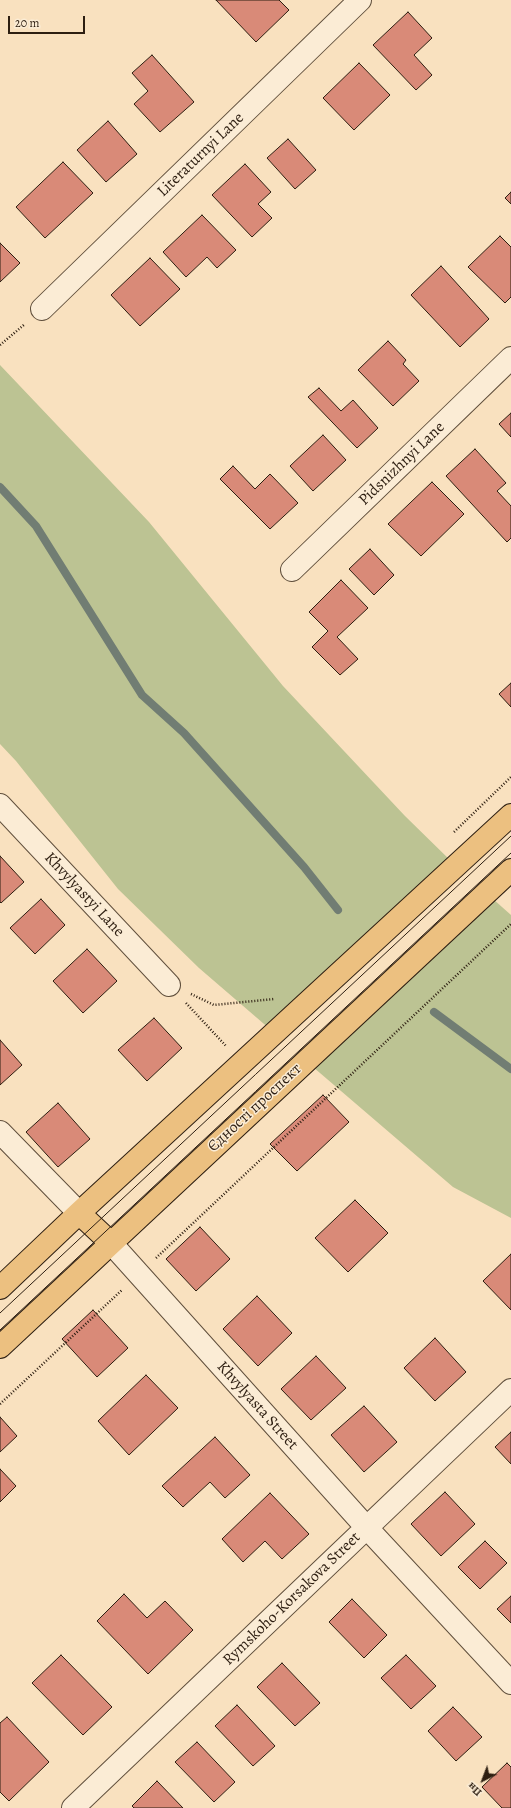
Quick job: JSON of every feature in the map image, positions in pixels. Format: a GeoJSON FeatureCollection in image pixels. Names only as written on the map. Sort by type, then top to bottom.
{"type":"FeatureCollection","features":[{"type":"Feature","properties":{"kind":"main road"},"geometry":{"type":"LineString","coordinates":[[0,1288],[79,1213],[511,815]]}},
{"type":"Feature","properties":{"kind":"main road","name":"Єдності проспект"},"geometry":{"type":"LineString","coordinates":[[0,1347],[511,870]]}},
{"type":"Feature","properties":{"kind":"main road","name":"Khvylyasta Street"},"geometry":{"type":"LineString","coordinates":[[79,1213],[110,1243]]}},
{"type":"Feature","properties":{"kind":"street","name":"Literaturnyi Lane"},"geometry":{"type":"LineString","coordinates":[[42,309],[360,0]]}},
{"type":"Feature","properties":{"kind":"street","name":"Pidsnizhnyi Lane"},"geometry":{"type":"LineString","coordinates":[[292,570],[511,358]]}},
{"type":"Feature","properties":{"kind":"street","name":"Khvylyastyi Lane"},"geometry":{"type":"LineString","coordinates":[[0,805],[169,985]]}},
{"type":"Feature","properties":{"kind":"street","name":"Khvylyasta Street"},"geometry":{"type":"LineString","coordinates":[[0,1132],[79,1213]]}},
{"type":"Feature","properties":{"kind":"street","name":"Khvylyasta Street"},"geometry":{"type":"LineString","coordinates":[[110,1243],[367,1528],[511,1684]]}},
{"type":"Feature","properties":{"kind":"street","name":"Rymskoho-Korsakova Street"},"geometry":{"type":"LineString","coordinates":[[73,1808],[511,1390]]}},
{"type":"Feature","properties":{"kind":"path"},"geometry":{"type":"LineString","coordinates":[[0,345],[42,309]]}},
{"type":"Feature","properties":{"kind":"path"},"geometry":{"type":"LineString","coordinates":[[0,1404],[511,924]]}},
{"type":"Feature","properties":{"kind":"path"},"geometry":{"type":"LineString","coordinates":[[169,985],[214,1004],[280,998]]}},
{"type":"Feature","properties":{"kind":"path"},"geometry":{"type":"LineString","coordinates":[[169,985],[228,1048]]}},
{"type":"Feature","properties":{"kind":"green space"},"geometry":{"type":"Polygon","coordinates":[[[0,365],[149,522],[283,686],[405,816],[452,862],[271,1030],[199,968],[118,889],[16,761],[0,744],[0,365]]]}},
{"type":"Feature","properties":{"kind":"green space"},"geometry":{"type":"Polygon","coordinates":[[[493,899],[511,915],[511,1218],[453,1187],[313,1067],[493,899]]]}},
{"type":"Feature","properties":{"kind":"building"},"geometry":{"type":"Polygon","coordinates":[[[216,0],[279,0],[289,10],[256,42],[216,0]]]}},
{"type":"Feature","properties":{"kind":"building"},"geometry":{"type":"Polygon","coordinates":[[[408,12],[432,38],[414,55],[432,75],[416,90],[373,45],[408,12]]]}},
{"type":"Feature","properties":{"kind":"building"},"geometry":{"type":"Polygon","coordinates":[[[152,55],[194,102],[160,132],[134,104],[148,91],[132,73],[152,55]]]}},
{"type":"Feature","properties":{"kind":"building"},"geometry":{"type":"Polygon","coordinates":[[[359,63],[390,95],[354,130],[323,98],[359,63]]]}},
{"type":"Feature","properties":{"kind":"building"},"geometry":{"type":"Polygon","coordinates":[[[108,121],[137,154],[106,182],[77,150],[108,121]]]}},
{"type":"Feature","properties":{"kind":"building"},"geometry":{"type":"Polygon","coordinates":[[[288,139],[316,170],[295,189],[267,158],[288,139]]]}},
{"type":"Feature","properties":{"kind":"building"},"geometry":{"type":"Polygon","coordinates":[[[63,162],[93,193],[45,238],[16,207],[63,162]]]}},
{"type":"Feature","properties":{"kind":"building"},"geometry":{"type":"Polygon","coordinates":[[[245,164],[271,192],[258,204],[272,218],[252,237],[212,195],[245,164]]]}},
{"type":"Feature","properties":{"kind":"building"},"geometry":{"type":"Polygon","coordinates":[[[511,192],[511,204],[505,198],[511,192]]]}},
{"type":"Feature","properties":{"kind":"building"},"geometry":{"type":"Polygon","coordinates":[[[202,215],[236,250],[217,268],[207,257],[186,277],[163,252],[202,215]]]}},
{"type":"Feature","properties":{"kind":"building"},"geometry":{"type":"Polygon","coordinates":[[[500,236],[511,247],[511,297],[505,303],[468,267],[500,236]]]}},
{"type":"Feature","properties":{"kind":"building"},"geometry":{"type":"Polygon","coordinates":[[[0,243],[20,263],[0,282],[0,243]]]}},
{"type":"Feature","properties":{"kind":"building"},"geometry":{"type":"Polygon","coordinates":[[[150,258],[180,289],[140,326],[111,295],[150,258]]]}},
{"type":"Feature","properties":{"kind":"building"},"geometry":{"type":"Polygon","coordinates":[[[441,266],[489,319],[460,347],[411,295],[441,266]]]}},
{"type":"Feature","properties":{"kind":"building"},"geometry":{"type":"Polygon","coordinates":[[[388,341],[406,360],[403,364],[419,381],[393,406],[358,370],[388,341]]]}},
{"type":"Feature","properties":{"kind":"building"},"geometry":{"type":"Polygon","coordinates":[[[319,388],[341,411],[353,400],[378,428],[357,448],[308,397],[319,388]]]}},
{"type":"Feature","properties":{"kind":"building"},"geometry":{"type":"Polygon","coordinates":[[[511,413],[511,437],[499,424],[511,413]]]}},
{"type":"Feature","properties":{"kind":"building"},"geometry":{"type":"Polygon","coordinates":[[[323,435],[346,460],[313,491],[290,466],[323,435]]]}},
{"type":"Feature","properties":{"kind":"building"},"geometry":{"type":"Polygon","coordinates":[[[475,449],[506,483],[497,491],[511,506],[511,538],[507,542],[446,476],[475,449]]]}},
{"type":"Feature","properties":{"kind":"building"},"geometry":{"type":"Polygon","coordinates":[[[233,466],[255,489],[270,474],[298,503],[270,529],[220,479],[233,466]]]}},
{"type":"Feature","properties":{"kind":"building"},"geometry":{"type":"Polygon","coordinates":[[[432,482],[464,514],[421,556],[388,524],[432,482]]]}},
{"type":"Feature","properties":{"kind":"building"},"geometry":{"type":"Polygon","coordinates":[[[370,549],[394,575],[374,595],[349,569],[370,549]]]}},
{"type":"Feature","properties":{"kind":"building"},"geometry":{"type":"Polygon","coordinates":[[[341,580],[368,608],[337,637],[358,659],[340,675],[312,647],[328,631],[309,612],[341,580]]]}},
{"type":"Feature","properties":{"kind":"building"},"geometry":{"type":"Polygon","coordinates":[[[511,683],[511,707],[499,694],[511,683]]]}},
{"type":"Feature","properties":{"kind":"building"},"geometry":{"type":"Polygon","coordinates":[[[0,856],[24,882],[1,903],[0,902],[0,856]]]}},
{"type":"Feature","properties":{"kind":"building"},"geometry":{"type":"Polygon","coordinates":[[[41,899],[65,925],[35,954],[10,928],[41,899]]]}},
{"type":"Feature","properties":{"kind":"building"},"geometry":{"type":"Polygon","coordinates":[[[87,949],[117,981],[83,1013],[53,981],[87,949]]]}},
{"type":"Feature","properties":{"kind":"building"},"geometry":{"type":"Polygon","coordinates":[[[154,1018],[182,1048],[147,1081],[118,1050],[154,1018]]]}},
{"type":"Feature","properties":{"kind":"building"},"geometry":{"type":"Polygon","coordinates":[[[0,1040],[22,1065],[0,1085],[0,1040]]]}},
{"type":"Feature","properties":{"kind":"building"},"geometry":{"type":"Polygon","coordinates":[[[323,1095],[349,1122],[297,1171],[270,1144],[323,1095]]]}},
{"type":"Feature","properties":{"kind":"building"},"geometry":{"type":"Polygon","coordinates":[[[58,1103],[90,1139],[58,1167],[26,1132],[58,1103]]]}},
{"type":"Feature","properties":{"kind":"building"},"geometry":{"type":"Polygon","coordinates":[[[355,1200],[388,1233],[348,1272],[315,1238],[355,1200]]]}},
{"type":"Feature","properties":{"kind":"building"},"geometry":{"type":"Polygon","coordinates":[[[200,1227],[230,1259],[196,1291],[166,1259],[200,1227]]]}},
{"type":"Feature","properties":{"kind":"building"},"geometry":{"type":"Polygon","coordinates":[[[511,1254],[511,1310],[483,1281],[511,1254]]]}},
{"type":"Feature","properties":{"kind":"building"},"geometry":{"type":"Polygon","coordinates":[[[257,1296],[292,1333],[258,1366],[223,1329],[257,1296]]]}},
{"type":"Feature","properties":{"kind":"building"},"geometry":{"type":"Polygon","coordinates":[[[93,1310],[128,1348],[97,1377],[62,1339],[93,1310]]]}},
{"type":"Feature","properties":{"kind":"building"},"geometry":{"type":"Polygon","coordinates":[[[435,1338],[466,1372],[435,1401],[404,1368],[435,1338]]]}},
{"type":"Feature","properties":{"kind":"building"},"geometry":{"type":"Polygon","coordinates":[[[316,1356],[346,1388],[311,1420],[281,1389],[316,1356]]]}},
{"type":"Feature","properties":{"kind":"building"},"geometry":{"type":"Polygon","coordinates":[[[146,1375],[178,1408],[129,1455],[98,1421],[146,1375]]]}},
{"type":"Feature","properties":{"kind":"building"},"geometry":{"type":"Polygon","coordinates":[[[364,1406],[397,1442],[364,1472],[331,1435],[364,1406]]]}},
{"type":"Feature","properties":{"kind":"building"},"geometry":{"type":"Polygon","coordinates":[[[0,1417],[17,1436],[0,1452],[0,1417]]]}},
{"type":"Feature","properties":{"kind":"building"},"geometry":{"type":"Polygon","coordinates":[[[511,1432],[511,1464],[495,1447],[511,1432]]]}},
{"type":"Feature","properties":{"kind":"building"},"geometry":{"type":"Polygon","coordinates":[[[215,1437],[250,1475],[225,1498],[210,1482],[183,1507],[162,1486],[215,1437]]]}},
{"type":"Feature","properties":{"kind":"building"},"geometry":{"type":"Polygon","coordinates":[[[0,1469],[16,1486],[0,1502],[0,1469]]]}},
{"type":"Feature","properties":{"kind":"building"},"geometry":{"type":"Polygon","coordinates":[[[445,1492],[475,1524],[441,1556],[411,1524],[445,1492]]]}},
{"type":"Feature","properties":{"kind":"building"},"geometry":{"type":"Polygon","coordinates":[[[270,1493],[309,1534],[282,1559],[265,1541],[243,1562],[222,1539],[270,1493]]]}},
{"type":"Feature","properties":{"kind":"building"},"geometry":{"type":"Polygon","coordinates":[[[485,1541],[507,1563],[480,1589],[458,1567],[485,1541]]]}},
{"type":"Feature","properties":{"kind":"building"},"geometry":{"type":"Polygon","coordinates":[[[124,1594],[147,1618],[165,1601],[193,1630],[148,1674],[97,1621],[124,1594]]]}},
{"type":"Feature","properties":{"kind":"building"},"geometry":{"type":"Polygon","coordinates":[[[511,1596],[511,1623],[497,1609],[511,1596]]]}},
{"type":"Feature","properties":{"kind":"building"},"geometry":{"type":"Polygon","coordinates":[[[352,1599],[387,1635],[364,1658],[329,1622],[352,1599]]]}},
{"type":"Feature","properties":{"kind":"building"},"geometry":{"type":"Polygon","coordinates":[[[61,1655],[112,1707],[83,1735],[32,1683],[61,1655]]]}},
{"type":"Feature","properties":{"kind":"building"},"geometry":{"type":"Polygon","coordinates":[[[406,1655],[436,1686],[411,1709],[381,1678],[406,1655]]]}},
{"type":"Feature","properties":{"kind":"building"},"geometry":{"type":"Polygon","coordinates":[[[282,1663],[320,1703],[295,1726],[257,1687],[282,1663]]]}},
{"type":"Feature","properties":{"kind":"building"},"geometry":{"type":"Polygon","coordinates":[[[237,1705],[275,1746],[253,1766],[215,1726],[237,1705]]]}},
{"type":"Feature","properties":{"kind":"building"},"geometry":{"type":"Polygon","coordinates":[[[453,1707],[482,1737],[456,1761],[428,1731],[453,1707]]]}},
{"type":"Feature","properties":{"kind":"building"},"geometry":{"type":"Polygon","coordinates":[[[7,1717],[49,1762],[9,1801],[0,1792],[0,1723],[7,1717]]]}},
{"type":"Feature","properties":{"kind":"building"},"geometry":{"type":"Polygon","coordinates":[[[197,1742],[235,1782],[214,1802],[175,1762],[197,1742]]]}},
{"type":"Feature","properties":{"kind":"building"},"geometry":{"type":"Polygon","coordinates":[[[507,1763],[511,1767],[511,1808],[502,1808],[482,1787],[507,1763]]]}},
{"type":"Feature","properties":{"kind":"building"},"geometry":{"type":"Polygon","coordinates":[[[157,1781],[183,1808],[134,1808],[132,1806],[157,1781]]]}},
{"type":"Feature","properties":{"kind":"waterway"},"geometry":{"type":"LineString","coordinates":[[0,487],[36,526],[142,695],[184,733],[304,867],[338,910]]}},
{"type":"Feature","properties":{"kind":"waterway"},"geometry":{"type":"LineString","coordinates":[[434,1012],[511,1069]]}},
{"type":"Feature","properties":{"kind":"tram line"},"geometry":{"type":"LineString","coordinates":[[0,1313],[511,836]]}},
{"type":"Feature","properties":{"kind":"tram line"},"geometry":{"type":"LineString","coordinates":[[0,1330],[511,853]]}}]}
